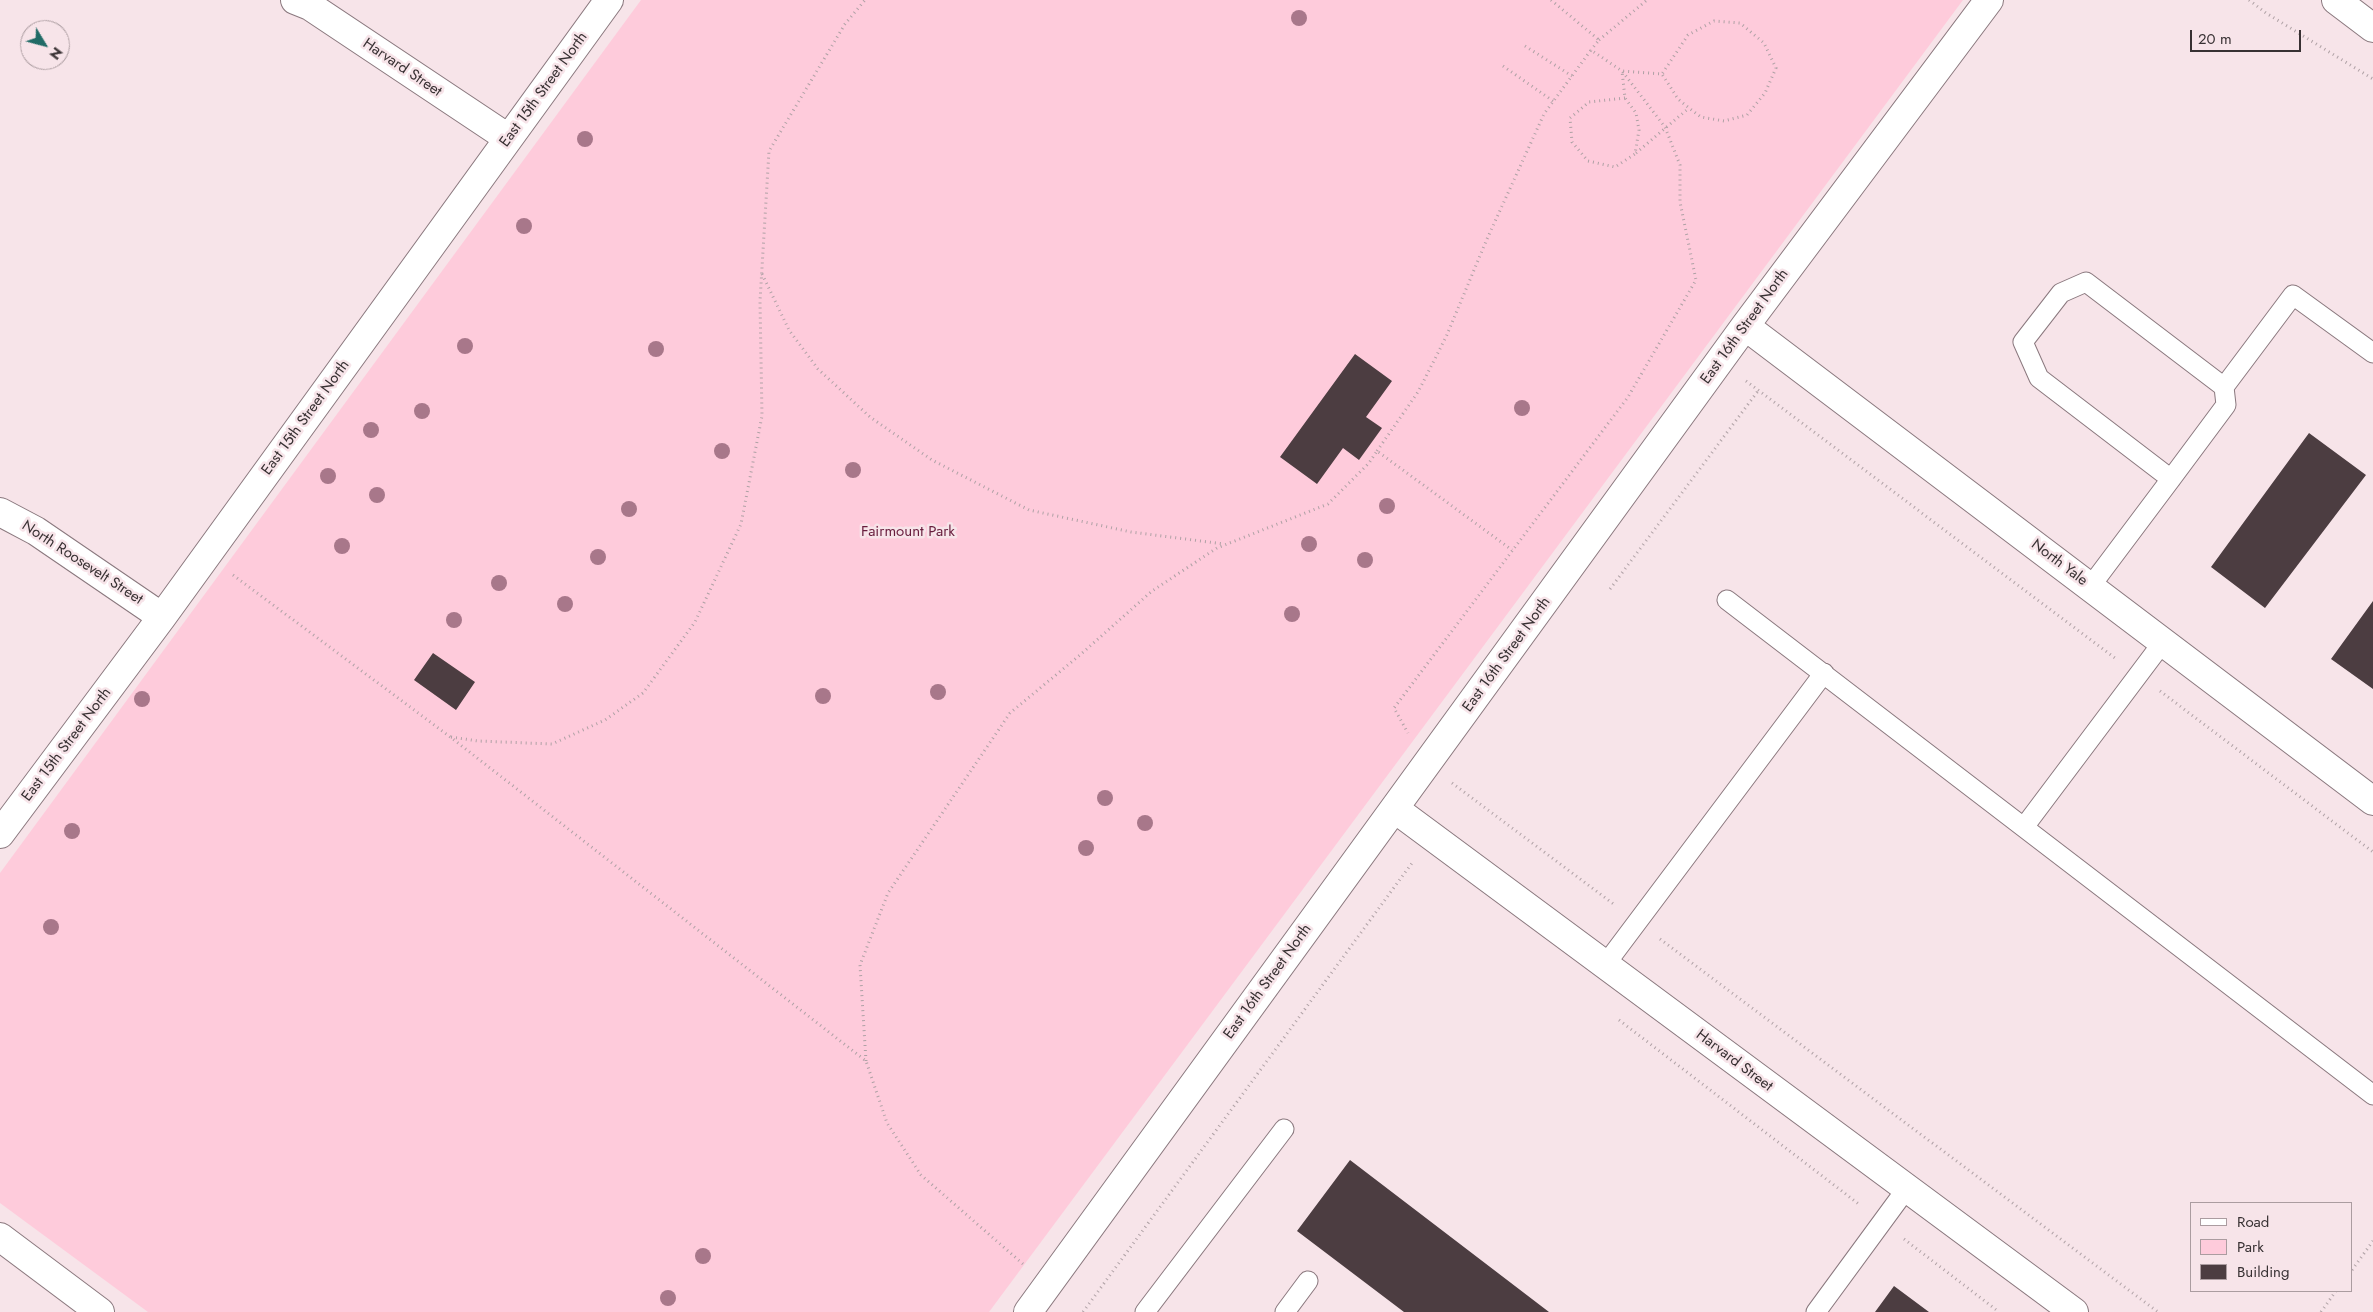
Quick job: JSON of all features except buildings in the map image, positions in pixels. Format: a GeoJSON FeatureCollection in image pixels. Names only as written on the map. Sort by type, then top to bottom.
{"type":"FeatureCollection","features":[{"type":"Feature","properties":{"kind":"street","name":"Harvard Street"},"geometry":{"type":"LineString","coordinates":[[295,0],[310,6],[508,138]]}},
{"type":"Feature","properties":{"kind":"street","name":"East 15th Street North"},"geometry":{"type":"LineString","coordinates":[[0,834],[162,617],[609,0]]}},
{"type":"Feature","properties":{"kind":"street","name":"East 16th Street North"},"geometry":{"type":"LineString","coordinates":[[1028,1312],[1745,326],[1989,0]]}},
{"type":"Feature","properties":{"kind":"street"},"geometry":{"type":"LineString","coordinates":[[2336,0],[2373,28]]}},
{"type":"Feature","properties":{"kind":"street","name":"North Yale"},"geometry":{"type":"LineString","coordinates":[[1745,326],[2373,801]]}},
{"type":"Feature","properties":{"kind":"street","name":"North Roosevelt Street"},"geometry":{"type":"LineString","coordinates":[[0,512],[36,531],[162,617]]}},
{"type":"Feature","properties":{"kind":"street","name":"Harvard Street"},"geometry":{"type":"LineString","coordinates":[[1394,809],[2074,1312]]}},
{"type":"Feature","properties":{"kind":"street"},"geometry":{"type":"LineString","coordinates":[[0,1237],[100,1312]]}},
{"type":"Feature","properties":{"kind":"lane"},"geometry":{"type":"LineString","coordinates":[[2171,479],[2038,378],[2023,342],[2061,293],[2086,282],[2224,387]]}},
{"type":"Feature","properties":{"kind":"lane"},"geometry":{"type":"LineString","coordinates":[[2090,587],[2226,405],[2224,387],[2293,295],[2373,353]]}},
{"type":"Feature","properties":{"kind":"lane"},"geometry":{"type":"LineString","coordinates":[[1728,600],[2373,1094]]}},
{"type":"Feature","properties":{"kind":"lane"},"geometry":{"type":"LineString","coordinates":[[2024,827],[2163,642]]}},
{"type":"Feature","properties":{"kind":"lane"},"geometry":{"type":"LineString","coordinates":[[1605,965],[1824,673]]}},
{"type":"Feature","properties":{"kind":"lane"},"geometry":{"type":"LineString","coordinates":[[1145,1312],[1284,1129]]}},
{"type":"Feature","properties":{"kind":"lane"},"geometry":{"type":"LineString","coordinates":[[1816,1312],[1907,1188]]}},
{"type":"Feature","properties":{"kind":"lane"},"geometry":{"type":"LineString","coordinates":[[1284,1312],[1308,1281]]}},
{"type":"Feature","properties":{"kind":"path"},"geometry":{"type":"LineString","coordinates":[[449,736],[478,741],[552,744],[605,720],[643,693],[694,622],[741,524],[762,416],[762,274],[769,150],[845,24],[865,0]]}},
{"type":"Feature","properties":{"kind":"path"},"geometry":{"type":"LineString","coordinates":[[1551,0],[1599,40]]}},
{"type":"Feature","properties":{"kind":"path"},"geometry":{"type":"LineString","coordinates":[[1048,1285],[921,1175],[887,1123],[866,1061],[860,964],[888,894],[1010,713],[1080,655],[1152,591],[1217,548],[1328,504],[1369,463],[1418,392],[1446,337],[1487,239],[1544,114],[1599,40],[1647,0]]}},
{"type":"Feature","properties":{"kind":"path"},"geometry":{"type":"LineString","coordinates":[[2249,0],[2266,13],[2373,80]]}},
{"type":"Feature","properties":{"kind":"path"},"geometry":{"type":"LineString","coordinates":[[1714,21],[1740,23],[1764,42],[1776,68],[1766,93],[1747,115],[1724,121],[1701,117],[1689,108],[1678,99],[1662,74],[1688,35],[1714,21]]}},
{"type":"Feature","properties":{"kind":"path"},"geometry":{"type":"LineString","coordinates":[[1525,46],[1572,76]]}},
{"type":"Feature","properties":{"kind":"path"},"geometry":{"type":"LineString","coordinates":[[1591,50],[1622,71],[1664,127],[1680,165],[1680,202],[1696,280],[1628,397],[1394,708],[1426,766],[1460,789],[2158,1312]]}},
{"type":"Feature","properties":{"kind":"path"},"geometry":{"type":"LineString","coordinates":[[1504,66],[1553,102]]}},
{"type":"Feature","properties":{"kind":"path"},"geometry":{"type":"LineString","coordinates":[[1622,71],[1662,74]]}},
{"type":"Feature","properties":{"kind":"path"},"geometry":{"type":"LineString","coordinates":[[1622,71],[1625,98],[1636,113],[1639,130],[1635,154]]}},
{"type":"Feature","properties":{"kind":"path"},"geometry":{"type":"LineString","coordinates":[[1625,98],[1589,102],[1570,118],[1572,142],[1588,161],[1615,167],[1635,154],[1664,127],[1689,108]]}},
{"type":"Feature","properties":{"kind":"path"},"geometry":{"type":"LineString","coordinates":[[762,274],[788,330],[818,369],[870,417],[932,460],[1030,510],[1131,532],[1227,544]]}},
{"type":"Feature","properties":{"kind":"path"},"geometry":{"type":"LineString","coordinates":[[1720,361],[2373,852]]}},
{"type":"Feature","properties":{"kind":"path"},"geometry":{"type":"LineString","coordinates":[[1610,589],[1758,391]]}},
{"type":"Feature","properties":{"kind":"path"},"geometry":{"type":"LineString","coordinates":[[1377,451],[1512,550]]}},
{"type":"Feature","properties":{"kind":"path"},"geometry":{"type":"LineString","coordinates":[[207,555],[449,736],[866,1061]]}},
{"type":"Feature","properties":{"kind":"path"},"geometry":{"type":"LineString","coordinates":[[1083,1312],[1414,862]]}},
{"type":"Feature","properties":{"kind":"path"},"geometry":{"type":"LineString","coordinates":[[1617,1018],[1999,1312]]}},
{"type":"Feature","properties":{"kind":"path"},"geometry":{"type":"LineString","coordinates":[[2353,1269],[2373,1241]]}},
{"type":"Feature","properties":{"kind":"path"},"geometry":{"type":"LineString","coordinates":[[2321,1312],[2335,1292]]}},
{"type":"Feature","properties":{"kind":"green space","name":"Fairmount Park"},"geometry":{"type":"Polygon","coordinates":[[[641,0],[1963,0],[989,1312],[148,1312],[0,1203],[0,873],[641,0]]]}}]}
